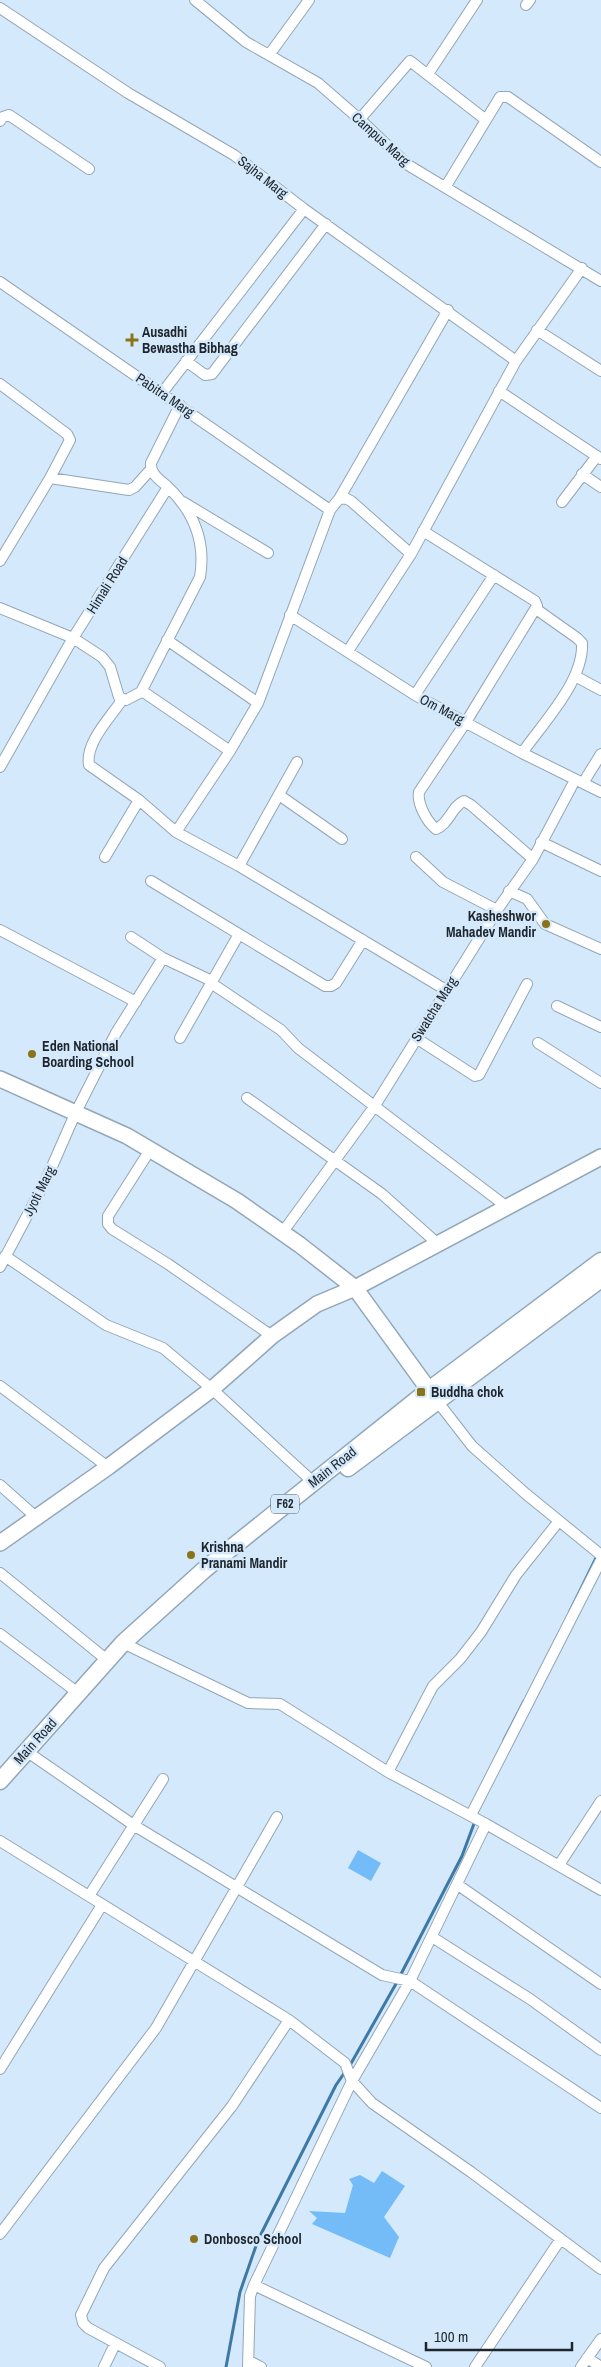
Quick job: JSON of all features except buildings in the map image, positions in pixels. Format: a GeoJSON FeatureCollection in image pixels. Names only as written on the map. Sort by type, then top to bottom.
{"type":"FeatureCollection","features":[{"type":"Feature","properties":{"kind":"main road","name":"Main Road"},"geometry":{"type":"LineString","coordinates":[[0,1791],[78,1693],[107,1660],[128,1646],[274,1522],[601,1261]]}},
{"type":"Feature","properties":{"kind":"main road","name":"Main Road"},"geometry":{"type":"LineString","coordinates":[[0,1780],[29,1753],[128,1646],[204,1569],[313,1482],[433,1395],[601,1279]]}},
{"type":"Feature","properties":{"kind":"street","name":"Campus Marg"},"geometry":{"type":"LineString","coordinates":[[196,0],[246,42],[318,84],[360,119],[408,165],[446,186],[601,281]]}},
{"type":"Feature","properties":{"kind":"street"},"geometry":{"type":"LineString","coordinates":[[269,55],[309,0]]}},
{"type":"Feature","properties":{"kind":"street"},"geometry":{"type":"LineString","coordinates":[[428,74],[477,0]]}},
{"type":"Feature","properties":{"kind":"street","name":"Sajha Marg"},"geometry":{"type":"LineString","coordinates":[[0,8],[128,93],[234,155],[304,209],[516,360]]}},
{"type":"Feature","properties":{"kind":"street"},"geometry":{"type":"LineString","coordinates":[[360,119],[408,61],[412,61],[486,120]]}},
{"type":"Feature","properties":{"kind":"street"},"geometry":{"type":"LineString","coordinates":[[446,186],[500,97],[505,96],[601,162]]}},
{"type":"Feature","properties":{"kind":"street"},"geometry":{"type":"LineString","coordinates":[[0,122],[2,117],[9,116],[89,169]]}},
{"type":"Feature","properties":{"kind":"street"},"geometry":{"type":"LineString","coordinates":[[162,393],[304,209]]}},
{"type":"Feature","properties":{"kind":"street"},"geometry":{"type":"LineString","coordinates":[[186,361],[205,375],[212,374],[326,224]]}},
{"type":"Feature","properties":{"kind":"street"},"geometry":{"type":"LineString","coordinates":[[348,651],[411,554],[516,360],[582,268]]}},
{"type":"Feature","properties":{"kind":"street","name":"Pabitra Marg"},"geometry":{"type":"LineString","coordinates":[[0,282],[330,510]]}},
{"type":"Feature","properties":{"kind":"street"},"geometry":{"type":"LineString","coordinates":[[176,832],[230,751],[258,703],[330,510],[339,499],[448,310]]}},
{"type":"Feature","properties":{"kind":"street"},"geometry":{"type":"LineString","coordinates":[[537,330],[601,371]]}},
{"type":"Feature","properties":{"kind":"street"},"geometry":{"type":"LineString","coordinates":[[0,384],[69,436],[68,444],[50,478],[0,561]]}},
{"type":"Feature","properties":{"kind":"street"},"geometry":{"type":"LineString","coordinates":[[499,391],[599,458],[582,474],[562,502]]}},
{"type":"Feature","properties":{"kind":"street"},"geometry":{"type":"LineString","coordinates":[[50,478],[129,490],[136,487],[151,469],[151,463],[180,405]]}},
{"type":"Feature","properties":{"kind":"street"},"geometry":{"type":"LineString","coordinates":[[151,469],[182,501],[268,553]]}},
{"type":"Feature","properties":{"kind":"street"},"geometry":{"type":"LineString","coordinates":[[582,474],[601,487]]}},
{"type":"Feature","properties":{"kind":"street","name":"Himali Road"},"geometry":{"type":"LineString","coordinates":[[0,767],[73,638],[168,488]]}},
{"type":"Feature","properties":{"kind":"street"},"geometry":{"type":"LineString","coordinates":[[339,499],[345,498],[351,501],[411,554]]}},
{"type":"Feature","properties":{"kind":"street"},"geometry":{"type":"LineString","coordinates":[[122,700],[128,700],[140,692],[200,577],[202,560],[197,528],[182,501]]}},
{"type":"Feature","properties":{"kind":"street"},"geometry":{"type":"LineString","coordinates":[[423,531],[536,601],[536,610],[466,722],[419,792],[418,799],[436,829],[442,827],[460,803],[464,801],[471,804],[533,859]]}},
{"type":"Feature","properties":{"kind":"street"},"geometry":{"type":"LineString","coordinates":[[415,695],[494,575]]}},
{"type":"Feature","properties":{"kind":"street"},"geometry":{"type":"LineString","coordinates":[[0,608],[73,638],[106,661],[110,667],[117,694],[122,700]]}},
{"type":"Feature","properties":{"kind":"street"},"geometry":{"type":"LineString","coordinates":[[522,753],[572,683],[583,650],[582,643],[536,610]]}},
{"type":"Feature","properties":{"kind":"street","name":"Om Marg"},"geometry":{"type":"LineString","coordinates":[[290,615],[415,695],[522,753],[601,792]]}},
{"type":"Feature","properties":{"kind":"street"},"geometry":{"type":"LineString","coordinates":[[167,640],[258,703]]}},
{"type":"Feature","properties":{"kind":"street"},"geometry":{"type":"LineString","coordinates":[[575,676],[601,690]]}},
{"type":"Feature","properties":{"kind":"street"},"geometry":{"type":"LineString","coordinates":[[140,692],[148,694],[230,751]]}},
{"type":"Feature","properties":{"kind":"street"},"geometry":{"type":"LineString","coordinates":[[122,700],[92,744],[87,756],[89,765],[139,800],[176,832],[239,866],[446,990]]}},
{"type":"Feature","properties":{"kind":"street","name":"Swatcha Marg"},"geometry":{"type":"LineString","coordinates":[[282,1233],[374,1107],[496,910],[533,859],[541,842],[579,781],[601,754]]}},
{"type":"Feature","properties":{"kind":"street"},"geometry":{"type":"LineString","coordinates":[[239,866],[297,762]]}},
{"type":"Feature","properties":{"kind":"street"},"geometry":{"type":"LineString","coordinates":[[279,795],[342,839]]}},
{"type":"Feature","properties":{"kind":"street"},"geometry":{"type":"LineString","coordinates":[[105,857],[139,800]]}},
{"type":"Feature","properties":{"kind":"street"},"geometry":{"type":"LineString","coordinates":[[541,842],[601,871]]}},
{"type":"Feature","properties":{"kind":"street"},"geometry":{"type":"LineString","coordinates":[[416,857],[443,882],[496,910]]}},
{"type":"Feature","properties":{"kind":"street"},"geometry":{"type":"LineString","coordinates":[[151,881],[328,986],[336,983],[364,940]]}},
{"type":"Feature","properties":{"kind":"street"},"geometry":{"type":"LineString","coordinates":[[509,891],[527,898],[545,924],[601,949]]}},
{"type":"Feature","properties":{"kind":"street"},"geometry":{"type":"LineString","coordinates":[[0,930],[136,1002]]}},
{"type":"Feature","properties":{"kind":"street"},"geometry":{"type":"LineString","coordinates":[[180,1038],[239,934]]}},
{"type":"Feature","properties":{"kind":"street"},"geometry":{"type":"LineString","coordinates":[[131,937],[163,958],[211,982],[281,1030],[298,1048],[507,1207]]}},
{"type":"Feature","properties":{"kind":"street","name":"Jyoti Marg"},"geometry":{"type":"LineString","coordinates":[[0,1267],[47,1178],[116,1033],[163,958]]}},
{"type":"Feature","properties":{"kind":"street"},"geometry":{"type":"LineString","coordinates":[[416,1038],[475,1076],[479,1075],[526,984]]}},
{"type":"Feature","properties":{"kind":"street"},"geometry":{"type":"LineString","coordinates":[[557,1006],[601,1027]]}},
{"type":"Feature","properties":{"kind":"street"},"geometry":{"type":"LineString","coordinates":[[538,1043],[601,1083]]}},
{"type":"Feature","properties":{"kind":"street"},"geometry":{"type":"LineString","coordinates":[[0,1080],[127,1136],[237,1201],[355,1288],[472,1446],[601,1555]]}},
{"type":"Feature","properties":{"kind":"street"},"geometry":{"type":"LineString","coordinates":[[247,1098],[382,1194],[438,1244]]}},
{"type":"Feature","properties":{"kind":"street"},"geometry":{"type":"LineString","coordinates":[[150,1150],[108,1216],[108,1224],[112,1229],[168,1264],[272,1336]]}},
{"type":"Feature","properties":{"kind":"street"},"geometry":{"type":"LineString","coordinates":[[0,1543],[108,1467],[212,1389],[272,1336],[317,1304],[355,1288],[601,1158]]}},
{"type":"Feature","properties":{"kind":"street"},"geometry":{"type":"LineString","coordinates":[[5,1256],[106,1325],[163,1348],[212,1389],[313,1482]]}},
{"type":"Feature","properties":{"kind":"street"},"geometry":{"type":"LineString","coordinates":[[0,1386],[108,1467]]}},
{"type":"Feature","properties":{"kind":"street"},"geometry":{"type":"LineString","coordinates":[[0,1485],[37,1518]]}},
{"type":"Feature","properties":{"kind":"street"},"geometry":{"type":"LineString","coordinates":[[388,1772],[433,1686],[460,1659],[481,1632],[516,1575],[560,1521]]}},
{"type":"Feature","properties":{"kind":"street"},"geometry":{"type":"LineString","coordinates":[[471,1815],[601,1560]]}},
{"type":"Feature","properties":{"kind":"street"},"geometry":{"type":"LineString","coordinates":[[0,1573],[107,1660]]}},
{"type":"Feature","properties":{"kind":"street"},"geometry":{"type":"LineString","coordinates":[[0,1634],[78,1693]]}},
{"type":"Feature","properties":{"kind":"street"},"geometry":{"type":"LineString","coordinates":[[128,1646],[248,1703],[280,1704],[388,1772],[471,1815],[559,1864],[601,1890]]}},
{"type":"Feature","properties":{"kind":"street"},"geometry":{"type":"LineString","coordinates":[[29,1753],[135,1826],[236,1888],[385,1977],[410,1981],[601,2108]]}},
{"type":"Feature","properties":{"kind":"street"},"geometry":{"type":"LineString","coordinates":[[89,1896],[163,1779]]}},
{"type":"Feature","properties":{"kind":"street"},"geometry":{"type":"LineString","coordinates":[[559,1864],[601,1801]]}},
{"type":"Feature","properties":{"kind":"street"},"geometry":{"type":"LineString","coordinates":[[0,2234],[156,2028],[277,1817]]}},
{"type":"Feature","properties":{"kind":"street"},"geometry":{"type":"LineString","coordinates":[[261,2367],[248,2364],[250,2296],[254,2284],[352,2081],[410,1981],[486,1824]]}},
{"type":"Feature","properties":{"kind":"street"},"geometry":{"type":"LineString","coordinates":[[0,1841],[289,2020],[345,2063],[352,2081],[372,2103],[471,2172],[601,2269]]}},
{"type":"Feature","properties":{"kind":"street"},"geometry":{"type":"LineString","coordinates":[[458,1885],[601,1984]]}},
{"type":"Feature","properties":{"kind":"street"},"geometry":{"type":"LineString","coordinates":[[0,2069],[102,1904]]}},
{"type":"Feature","properties":{"kind":"street"},"geometry":{"type":"LineString","coordinates":[[432,1937],[530,1998],[601,2050]]}},
{"type":"Feature","properties":{"kind":"street"},"geometry":{"type":"LineString","coordinates":[[160,2367],[88,2328],[83,2323],[81,2315],[104,2268],[232,2106],[289,2020]]}},
{"type":"Feature","properties":{"kind":"street"},"geometry":{"type":"LineString","coordinates":[[475,2367],[560,2240]]}},
{"type":"Feature","properties":{"kind":"street"},"geometry":{"type":"LineString","coordinates":[[254,2284],[426,2367]]}},
{"type":"Feature","properties":{"kind":"street"},"geometry":{"type":"LineString","coordinates":[[601,2339],[584,2363],[601,2367]]}},
{"type":"Feature","properties":{"kind":"street"},"geometry":{"type":"LineString","coordinates":[[104,2367],[115,2344]]}},
{"type":"Feature","properties":{"kind":"shaded area"},"geometry":{"type":"Polygon","coordinates":[[[358,1850],[381,1863],[371,1881],[348,1868],[358,1850]]]}},
{"type":"Feature","properties":{"kind":"shaded area"},"geometry":{"type":"Polygon","coordinates":[[[382,2171],[405,2186],[384,2217],[399,2237],[390,2258],[312,2224],[317,2218],[309,2211],[345,2213],[353,2185],[349,2179],[360,2175],[374,2183],[382,2171]]]}},
{"type":"Feature","properties":{"kind":"waterway"},"geometry":{"type":"LineString","coordinates":[[570,1611],[596,1558]]}},
{"type":"Feature","properties":{"kind":"waterway"},"geometry":{"type":"LineString","coordinates":[[504,1740],[524,1701]]}},
{"type":"Feature","properties":{"kind":"waterway"},"geometry":{"type":"LineString","coordinates":[[400,1976],[462,1856],[475,1821]]}},
{"type":"Feature","properties":{"kind":"waterway"},"geometry":{"type":"LineString","coordinates":[[349,2067],[397,1982]]}},
{"type":"Feature","properties":{"kind":"waterway"},"geometry":{"type":"LineString","coordinates":[[226,2367],[240,2292],[258,2240],[336,2085],[345,2072]]}},
{"type":"Feature","properties":{"kind":"place","name":"Ausadhi Bewastha Bibhag"},"geometry":{"type":"Point","coordinates":[132,340]}},
{"type":"Feature","properties":{"kind":"place","name":"Kasheshwor Mahadev Mandir"},"geometry":{"type":"Point","coordinates":[546,924]}},
{"type":"Feature","properties":{"kind":"place","name":"Eden National Boarding School"},"geometry":{"type":"Point","coordinates":[32,1054]}},
{"type":"Feature","properties":{"kind":"place","name":"Buddha chok"},"geometry":{"type":"Point","coordinates":[421,1392]}},
{"type":"Feature","properties":{"kind":"place","name":"Krishna Pranami Mandir"},"geometry":{"type":"Point","coordinates":[191,1555]}},
{"type":"Feature","properties":{"kind":"place","name":"Donbosco School"},"geometry":{"type":"Point","coordinates":[194,2239]}}]}
